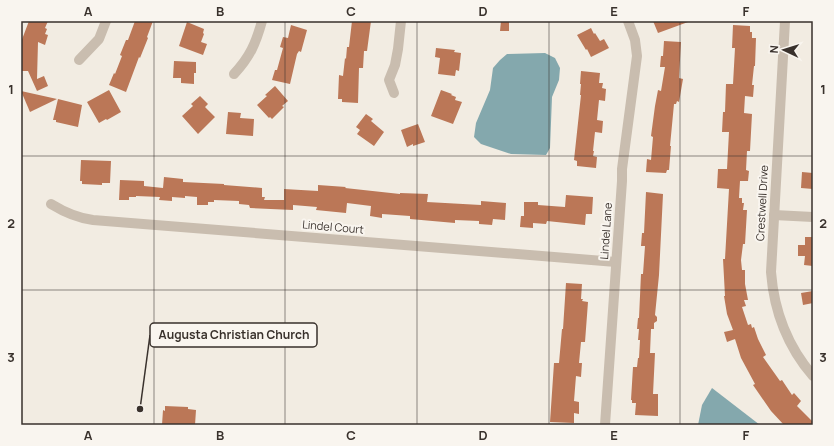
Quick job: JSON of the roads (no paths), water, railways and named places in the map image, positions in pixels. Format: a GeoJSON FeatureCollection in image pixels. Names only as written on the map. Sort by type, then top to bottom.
{"type":"FeatureCollection","features":[{"type":"Feature","properties":{"kind":"street"},"geometry":{"type":"LineString","coordinates":[[80,60],[100,39],[106,21]]}},
{"type":"Feature","properties":{"kind":"street"},"geometry":{"type":"LineString","coordinates":[[234,74],[246,60],[253,48],[262,21]]}},
{"type":"Feature","properties":{"kind":"street"},"geometry":{"type":"LineString","coordinates":[[394,93],[389,80],[398,49],[401,21]]}},
{"type":"Feature","properties":{"kind":"street","name":"Lindel Lane"},"geometry":{"type":"LineString","coordinates":[[605,425],[622,169],[637,56],[635,40],[628,21]]}},
{"type":"Feature","properties":{"kind":"street","name":"Crestwell Drive"},"geometry":{"type":"LineString","coordinates":[[785,21],[771,272],[773,294],[783,329],[804,365],[813,376]]}},
{"type":"Feature","properties":{"kind":"street","name":"Lindel Court"},"geometry":{"type":"LineString","coordinates":[[51,204],[66,212],[88,220],[616,262]]}},
{"type":"Feature","properties":{"kind":"street"},"geometry":{"type":"LineString","coordinates":[[774,215],[813,217]]}},
{"type":"Feature","properties":{"kind":"water"},"geometry":{"type":"Polygon","coordinates":[[[545,53],[555,58],[560,68],[559,80],[552,97],[550,148],[546,155],[511,154],[481,144],[474,137],[476,123],[490,90],[493,68],[507,54],[545,53]]]}},
{"type":"Feature","properties":{"kind":"water"},"geometry":{"type":"Polygon","coordinates":[[[712,388],[760,425],[698,425],[702,405],[712,388]]]}},
{"type":"Feature","properties":{"kind":"place","name":"Augusta Christian Church"},"geometry":{"type":"Point","coordinates":[140,409]}}]}
